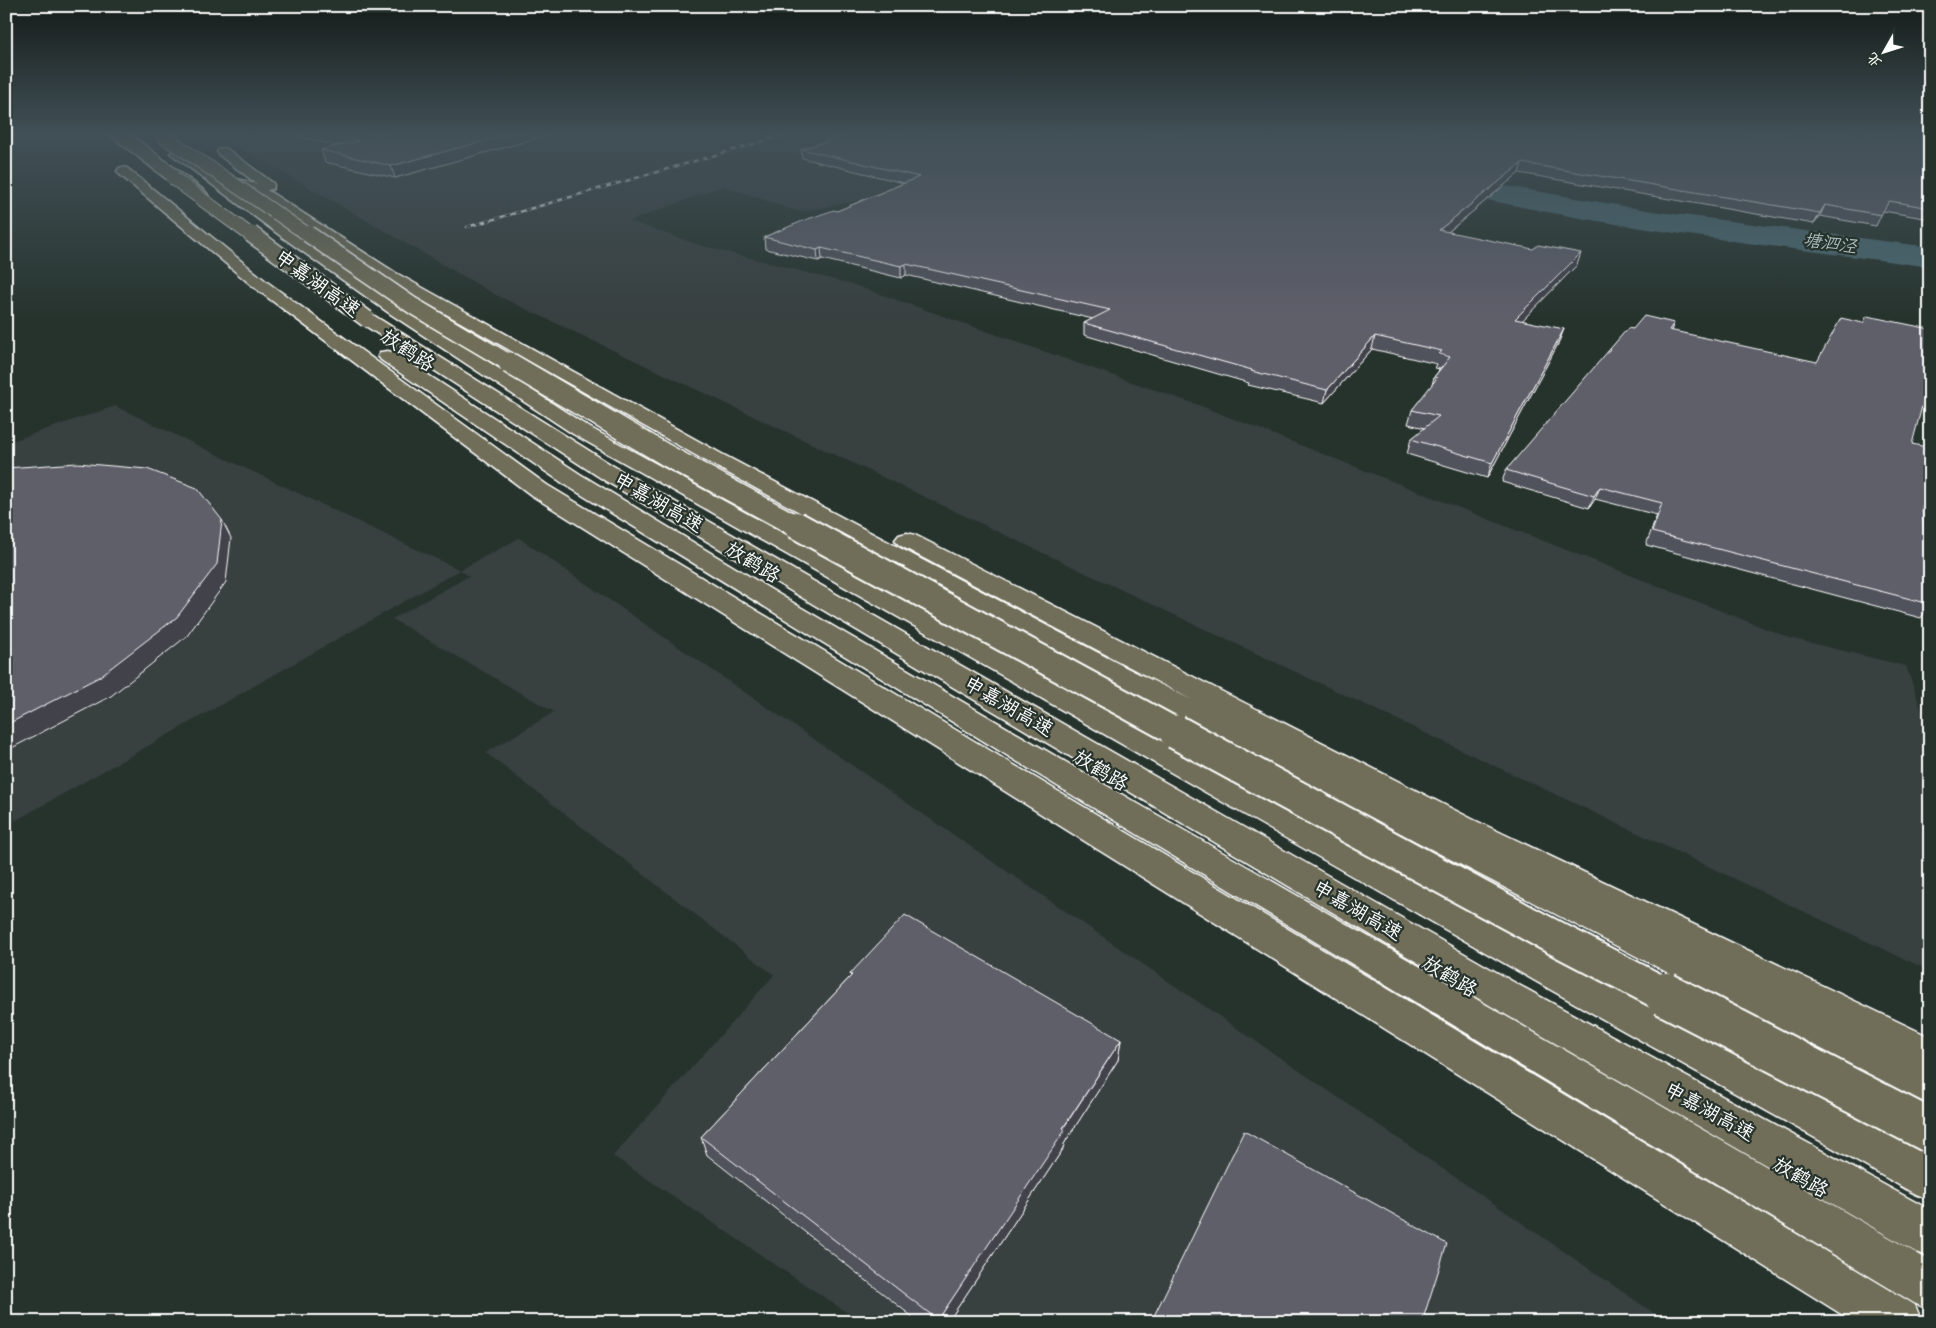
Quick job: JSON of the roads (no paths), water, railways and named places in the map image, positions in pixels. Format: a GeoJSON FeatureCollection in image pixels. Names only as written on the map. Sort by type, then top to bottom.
{"type":"FeatureCollection","features":[{"type":"Feature","properties":{"kind":"main road","name":"放鹤路"},"geometry":{"type":"LineString","coordinates":[[153,196],[261,286],[539,490],[1898,1322]]}},
{"type":"Feature","properties":{"kind":"main road"},"geometry":{"type":"LineString","coordinates":[[188,196],[187,200],[282,281],[374,348],[572,479],[1057,771],[1930,1287]]}},
{"type":"Feature","properties":{"kind":"main road","name":"申嘉湖高速"},"geometry":{"type":"LineString","coordinates":[[199,196],[367,319],[624,482],[1504,996],[1930,1235]]}},
{"type":"Feature","properties":{"kind":"main road","name":"放鹤路"},"geometry":{"type":"LineString","coordinates":[[215,196],[339,304],[452,379],[924,666],[1496,1003],[1930,1250]]}},
{"type":"Feature","properties":{"kind":"main road","name":"放鹤路"},"geometry":{"type":"LineString","coordinates":[[225,196],[287,234],[395,309],[580,430],[1012,669],[1555,974],[1930,1179]]}},
{"type":"Feature","properties":{"kind":"main road","name":"申嘉湖高速"},"geometry":{"type":"LineString","coordinates":[[252,196],[414,306],[666,455],[1542,931],[1930,1131]]}},
{"type":"Feature","properties":{"kind":"main road"},"geometry":{"type":"LineString","coordinates":[[266,196],[390,276],[721,462],[1106,668],[1930,1089]]}},
{"type":"Feature","properties":{"kind":"main road"},"geometry":{"type":"LineString","coordinates":[[284,196],[416,278],[621,391],[1452,824],[1930,1056]]}},
{"type":"Feature","properties":{"kind":"waterway","name":"塘泗泾"},"geometry":{"type":"LineString","coordinates":[[1512,196],[1652,220],[1930,257]]}},
{"type":"Feature","properties":{"kind":"railway"},"geometry":{"type":"LineString","coordinates":[[467,227],[574,196]]}}]}
